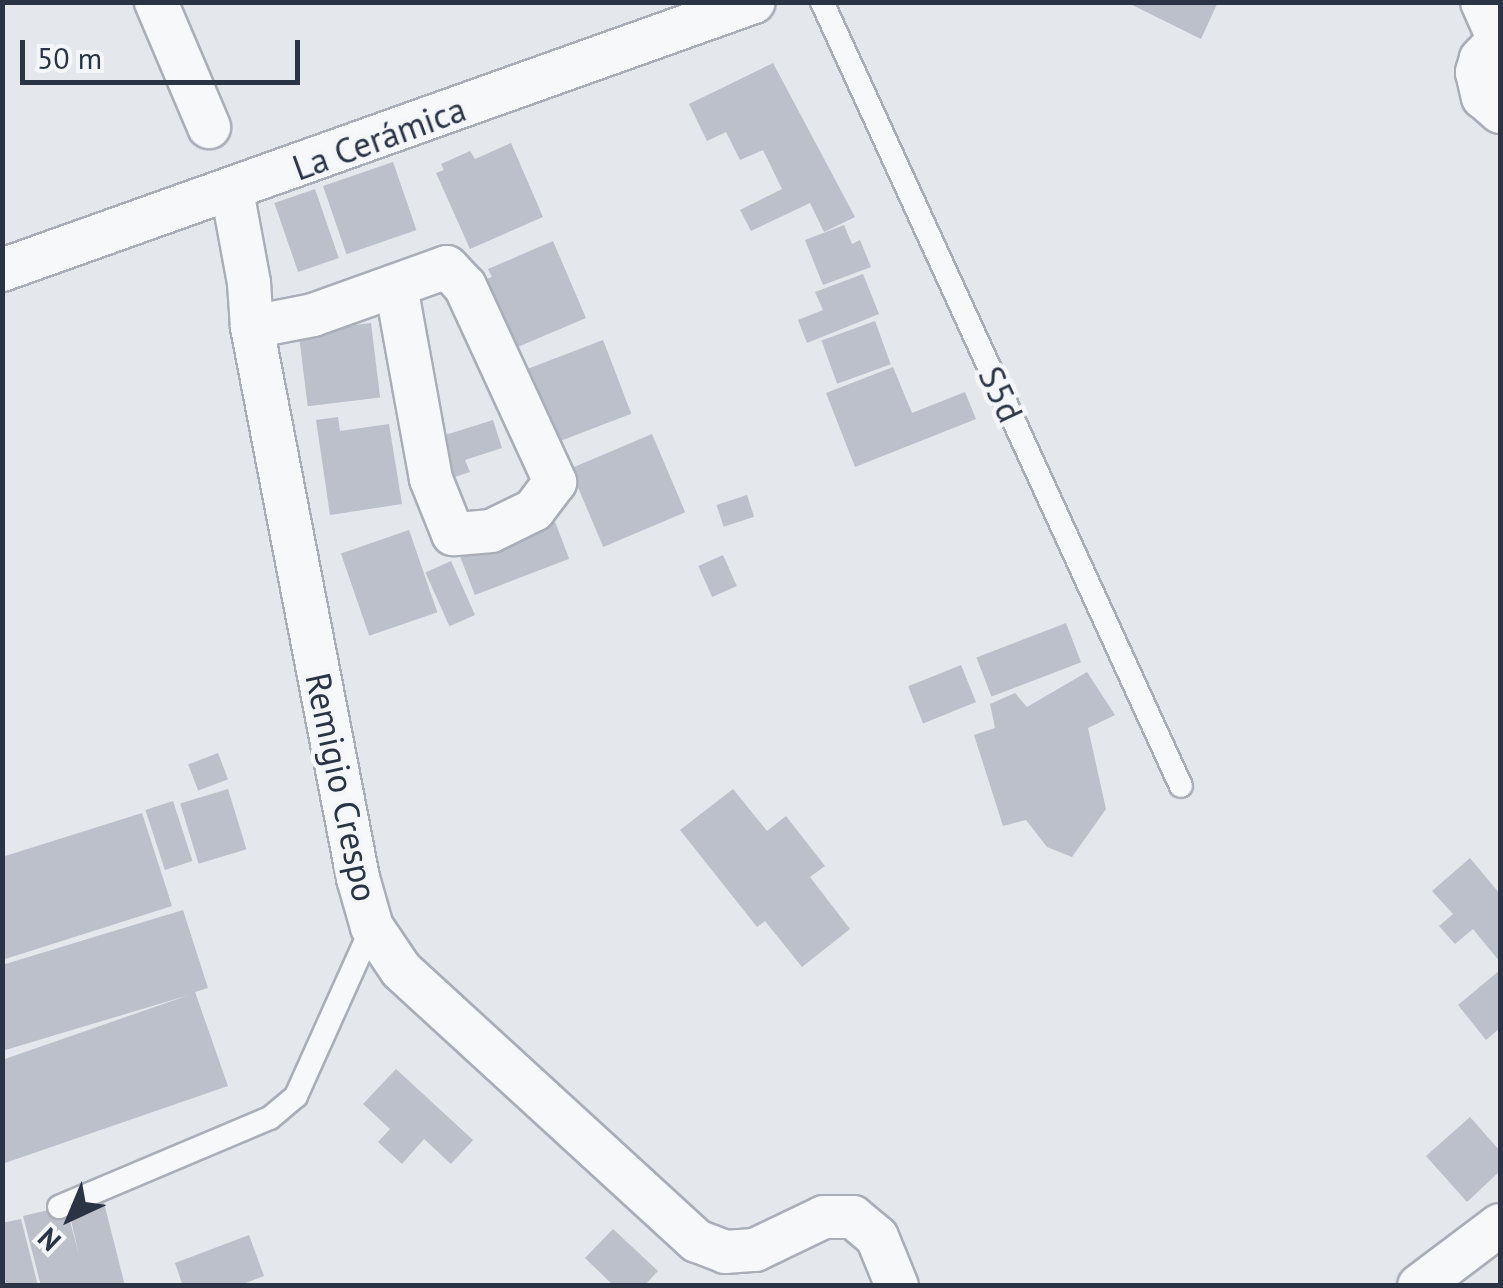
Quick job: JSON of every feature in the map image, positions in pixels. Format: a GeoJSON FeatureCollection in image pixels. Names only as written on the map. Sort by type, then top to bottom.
{"type":"FeatureCollection","features":[{"type":"Feature","properties":{"kind":"street"},"geometry":{"type":"LineString","coordinates":[[156,2],[209,128]]}},
{"type":"Feature","properties":{"kind":"street","name":"La Cerámica"},"geometry":{"type":"LineString","coordinates":[[2,270],[754,2]]}},
{"type":"Feature","properties":{"kind":"street"},"geometry":{"type":"LineString","coordinates":[[1494,27],[1477,72],[1483,97],[1500,112]]}},
{"type":"Feature","properties":{"kind":"street","name":"Remigio Crespo"},"geometry":{"type":"LineString","coordinates":[[232,191],[249,283],[252,327],[358,878],[372,927],[401,970],[697,1241],[725,1252],[755,1250],[824,1217],[852,1217],[877,1237],[896,1286]]}},
{"type":"Feature","properties":{"kind":"street"},"geometry":{"type":"LineString","coordinates":[[252,327],[313,315],[446,268],[465,286],[555,482],[534,510],[491,531],[453,534],[431,478],[396,287]]}},
{"type":"Feature","properties":{"kind":"street"},"geometry":{"type":"LineString","coordinates":[[1419,1286],[1500,1225]]}},
{"type":"Feature","properties":{"kind":"lane","name":"S5d"},"geometry":{"type":"LineString","coordinates":[[822,2],[1181,786]]}},
{"type":"Feature","properties":{"kind":"lane"},"geometry":{"type":"LineString","coordinates":[[59,1207],[270,1118],[296,1096],[372,927]]}},
{"type":"Feature","properties":{"kind":"building"},"geometry":{"type":"Polygon","coordinates":[[[1126,2],[1218,2],[1201,39],[1126,2]]]}},
{"type":"Feature","properties":{"kind":"building"},"geometry":{"type":"Polygon","coordinates":[[[773,63],[855,217],[824,232],[810,203],[751,231],[740,210],[782,189],[763,150],[740,160],[726,132],[707,141],[689,104],[773,63]]]}},
{"type":"Feature","properties":{"kind":"building"},"geometry":{"type":"Polygon","coordinates":[[[511,143],[543,217],[470,249],[436,173],[444,170],[441,164],[470,151],[475,159],[511,143]]]}},
{"type":"Feature","properties":{"kind":"building"},"geometry":{"type":"Polygon","coordinates":[[[393,162],[416,230],[346,254],[323,186],[393,162]]]}},
{"type":"Feature","properties":{"kind":"building"},"geometry":{"type":"Polygon","coordinates":[[[315,189],[339,258],[298,272],[274,203],[315,189]]]}},
{"type":"Feature","properties":{"kind":"building"},"geometry":{"type":"Polygon","coordinates":[[[844,225],[852,244],[860,240],[871,267],[823,285],[805,240],[844,225]]]}},
{"type":"Feature","properties":{"kind":"building"},"geometry":{"type":"Polygon","coordinates":[[[553,241],[586,318],[513,349],[483,280],[492,277],[488,269],[553,241]]]}},
{"type":"Feature","properties":{"kind":"building"},"geometry":{"type":"Polygon","coordinates":[[[863,274],[879,314],[807,343],[798,320],[823,310],[815,292],[863,274]]]}},
{"type":"Feature","properties":{"kind":"building"},"geometry":{"type":"Polygon","coordinates":[[[875,321],[891,364],[837,384],[821,340],[875,321]]]}},
{"type":"Feature","properties":{"kind":"building"},"geometry":{"type":"Polygon","coordinates":[[[371,323],[380,397],[308,406],[299,332],[371,323]]]}},
{"type":"Feature","properties":{"kind":"building"},"geometry":{"type":"Polygon","coordinates":[[[603,340],[631,414],[553,444],[525,370],[603,340]]]}},
{"type":"Feature","properties":{"kind":"building"},"geometry":{"type":"Polygon","coordinates":[[[893,367],[912,413],[965,392],[976,419],[855,467],[826,393],[893,367]]]}},
{"type":"Feature","properties":{"kind":"building"},"geometry":{"type":"Polygon","coordinates":[[[338,417],[340,431],[389,424],[402,504],[330,515],[316,420],[338,417]]]}},
{"type":"Feature","properties":{"kind":"building"},"geometry":{"type":"Polygon","coordinates":[[[493,420],[502,448],[465,460],[470,472],[455,477],[442,436],[493,420]]]}},
{"type":"Feature","properties":{"kind":"building"},"geometry":{"type":"Polygon","coordinates":[[[652,434],[685,512],[603,547],[570,469],[652,434]]]}},
{"type":"Feature","properties":{"kind":"building"},"geometry":{"type":"Polygon","coordinates":[[[747,495],[754,517],[724,527],[717,505],[747,495]]]}},
{"type":"Feature","properties":{"kind":"building"},"geometry":{"type":"Polygon","coordinates":[[[552,514],[569,559],[475,595],[458,550],[552,514]]]}},
{"type":"Feature","properties":{"kind":"building"},"geometry":{"type":"Polygon","coordinates":[[[409,530],[437,612],[369,636],[341,553],[409,530]]]}},
{"type":"Feature","properties":{"kind":"building"},"geometry":{"type":"Polygon","coordinates":[[[723,555],[737,586],[712,597],[698,566],[723,555]]]}},
{"type":"Feature","properties":{"kind":"building"},"geometry":{"type":"Polygon","coordinates":[[[451,561],[475,615],[449,626],[425,572],[451,561]]]}},
{"type":"Feature","properties":{"kind":"building"},"geometry":{"type":"Polygon","coordinates":[[[1066,623],[1081,662],[991,697],[976,657],[1066,623]]]}},
{"type":"Feature","properties":{"kind":"building"},"geometry":{"type":"Polygon","coordinates":[[[961,665],[976,702],[923,723],[908,686],[961,665]]]}},
{"type":"Feature","properties":{"kind":"building"},"geometry":{"type":"Polygon","coordinates":[[[1087,672],[1115,715],[1088,728],[1106,809],[1072,857],[1047,847],[1026,820],[1003,826],[974,735],[995,728],[990,704],[1015,693],[1027,707],[1087,672]]]}},
{"type":"Feature","properties":{"kind":"building"},"geometry":{"type":"Polygon","coordinates":[[[218,753],[228,779],[198,791],[188,764],[218,753]]]}},
{"type":"Feature","properties":{"kind":"building"},"geometry":{"type":"Polygon","coordinates":[[[228,789],[246,849],[199,864],[180,804],[228,789]]]}},
{"type":"Feature","properties":{"kind":"building"},"geometry":{"type":"Polygon","coordinates":[[[733,789],[767,831],[786,816],[825,866],[810,877],[850,929],[802,967],[765,921],[757,927],[680,830],[733,789]]]}},
{"type":"Feature","properties":{"kind":"building"},"geometry":{"type":"Polygon","coordinates":[[[173,801],[192,861],[165,870],[145,810],[173,801]]]}},
{"type":"Feature","properties":{"kind":"building"},"geometry":{"type":"Polygon","coordinates":[[[142,813],[172,906],[2,960],[2,857],[142,813]]]}},
{"type":"Feature","properties":{"kind":"building"},"geometry":{"type":"Polygon","coordinates":[[[1470,858],[1500,894],[1500,962],[1473,929],[1455,944],[1439,926],[1453,914],[1432,891],[1470,858]]]}},
{"type":"Feature","properties":{"kind":"building"},"geometry":{"type":"Polygon","coordinates":[[[183,910],[208,988],[195,992],[228,1086],[2,1164],[2,1060],[189,995],[2,1051],[2,965],[183,910]]]}},
{"type":"Feature","properties":{"kind":"building"},"geometry":{"type":"Polygon","coordinates":[[[1500,970],[1500,1028],[1486,1040],[1458,1005],[1500,970]]]}},
{"type":"Feature","properties":{"kind":"building"},"geometry":{"type":"Polygon","coordinates":[[[396,1069],[473,1140],[451,1164],[424,1139],[402,1164],[378,1142],[390,1129],[363,1104],[396,1069]]]}},
{"type":"Feature","properties":{"kind":"building"},"geometry":{"type":"Polygon","coordinates":[[[1470,1117],[1500,1151],[1500,1171],[1467,1202],[1426,1156],[1470,1117]]]}},
{"type":"Feature","properties":{"kind":"building"},"geometry":{"type":"Polygon","coordinates":[[[103,1199],[125,1286],[41,1286],[23,1216],[66,1206],[79,1255],[68,1207],[103,1199]]]}},
{"type":"Feature","properties":{"kind":"building"},"geometry":{"type":"Polygon","coordinates":[[[21,1219],[38,1286],[2,1286],[2,1223],[21,1219]]]}},
{"type":"Feature","properties":{"kind":"building"},"geometry":{"type":"Polygon","coordinates":[[[613,1229],[658,1271],[644,1286],[614,1286],[585,1258],[613,1229]]]}},
{"type":"Feature","properties":{"kind":"building"},"geometry":{"type":"Polygon","coordinates":[[[249,1235],[264,1276],[238,1286],[183,1286],[175,1263],[249,1235]]]}}]}
